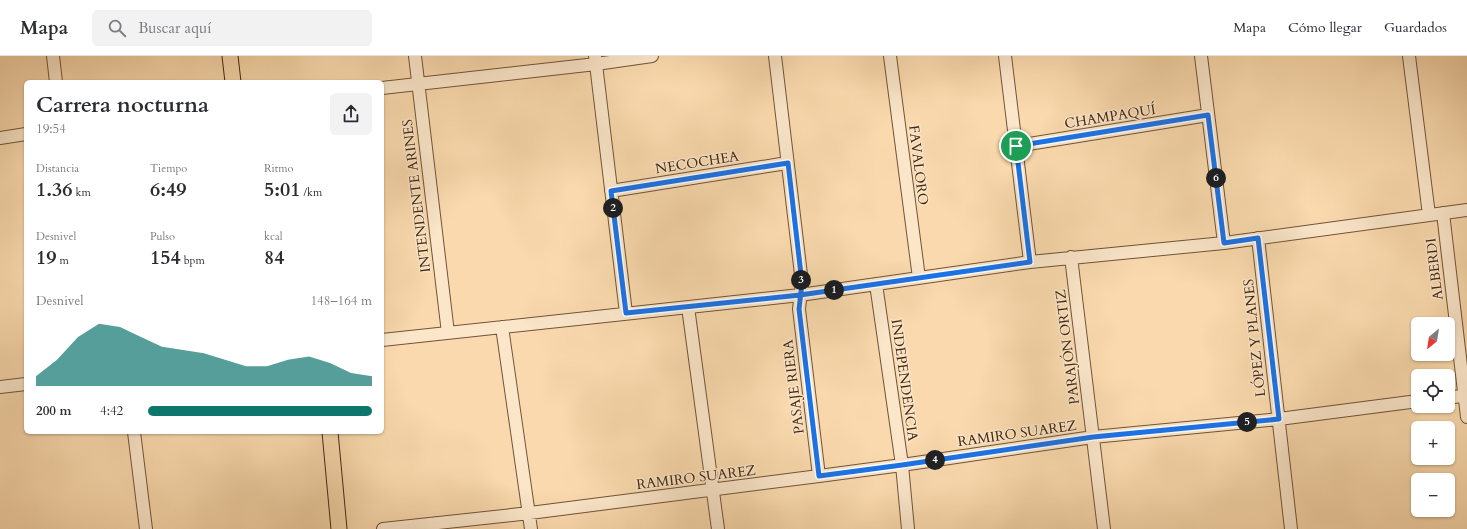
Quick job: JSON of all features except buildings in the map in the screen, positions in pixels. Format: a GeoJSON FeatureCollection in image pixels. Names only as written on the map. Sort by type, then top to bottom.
{"type":"FeatureCollection","features":[{"type":"Feature","properties":{"kind":"main road"},"geometry":{"type":"LineString","coordinates":[[230,56],[233,80]]}},
{"type":"Feature","properties":{"kind":"main road"},"geometry":{"type":"LineString","coordinates":[[330,434],[339,529]]}},
{"type":"Feature","properties":{"kind":"street"},"geometry":{"type":"LineString","coordinates":[[53,56],[56,80]]}},
{"type":"Feature","properties":{"kind":"street","name":"INTENDENTE ARINES"},"geometry":{"type":"LineString","coordinates":[[415,56],[448,333]]}},
{"type":"Feature","properties":{"kind":"street"},"geometry":{"type":"LineString","coordinates":[[384,88],[595,60],[652,56]]}},
{"type":"Feature","properties":{"kind":"street"},"geometry":{"type":"LineString","coordinates":[[775,56],[802,283],[800,295]]}},
{"type":"Feature","properties":{"kind":"street","name":"FAVALORO"},"geometry":{"type":"LineString","coordinates":[[890,56],[918,278]]}},
{"type":"Feature","properties":{"kind":"street"},"geometry":{"type":"LineString","coordinates":[[1005,56],[1030,262]]}},
{"type":"Feature","properties":{"kind":"street"},"geometry":{"type":"LineString","coordinates":[[1201,56],[1224,243]]}},
{"type":"Feature","properties":{"kind":"street"},"geometry":{"type":"LineString","coordinates":[[1409,56],[1430,215]]}},
{"type":"Feature","properties":{"kind":"street"},"geometry":{"type":"LineString","coordinates":[[595,60],[626,313]]}},
{"type":"Feature","properties":{"kind":"street","name":"CHAMPAQUÍ"},"geometry":{"type":"LineString","coordinates":[[1016,146],[1208,115]]}},
{"type":"Feature","properties":{"kind":"street"},"geometry":{"type":"LineString","coordinates":[[0,138],[24,134]]}},
{"type":"Feature","properties":{"kind":"street","name":"NECOCHEA"},"geometry":{"type":"LineString","coordinates":[[611,191],[788,163]]}},
{"type":"Feature","properties":{"kind":"street"},"geometry":{"type":"LineString","coordinates":[[384,340],[800,295],[1030,262],[1224,243],[1467,210]]}},
{"type":"Feature","properties":{"kind":"street","name":"ALBERDI"},"geometry":{"type":"LineString","coordinates":[[1443,213],[1466,395],[1467,417]]}},
{"type":"Feature","properties":{"kind":"street","name":"LÓPEZ Y PLANES"},"geometry":{"type":"LineString","coordinates":[[1258,238],[1291,529]]}},
{"type":"Feature","properties":{"kind":"street","name":"PARAJÓN ORTIZ"},"geometry":{"type":"LineString","coordinates":[[1071,257],[1104,529]]}},
{"type":"Feature","properties":{"kind":"street","name":"INDEPENDENCIA"},"geometry":{"type":"LineString","coordinates":[[876,284],[902,465],[908,529]]}},
{"type":"Feature","properties":{"kind":"street","name":"PASAJE RIERA"},"geometry":{"type":"LineString","coordinates":[[800,295],[799,309],[819,476]]}},
{"type":"Feature","properties":{"kind":"street"},"geometry":{"type":"LineString","coordinates":[[688,307],[718,529]]}},
{"type":"Feature","properties":{"kind":"street"},"geometry":{"type":"LineString","coordinates":[[502,327],[530,513],[531,529]]}},
{"type":"Feature","properties":{"kind":"street"},"geometry":{"type":"LineString","coordinates":[[0,387],[24,384]]}},
{"type":"Feature","properties":{"kind":"street"},"geometry":{"type":"LineString","coordinates":[[1455,397],[1466,395]]}},
{"type":"Feature","properties":{"kind":"street","name":"RAMIRO SUAREZ"},"geometry":{"type":"LineString","coordinates":[[383,529],[530,513],[713,490],[902,465],[1093,437],[1279,419],[1411,403]]}},
{"type":"Feature","properties":{"kind":"street"},"geometry":{"type":"LineString","coordinates":[[134,434],[146,529]]}},
{"type":"Feature","properties":{"kind":"route"},"geometry":{"type":"LineString","coordinates":[[1016,146],[1030,262],[800,295],[626,313],[611,191],[788,163],[802,283],[800,295],[799,309],[819,476],[1093,437],[1279,419],[1258,238],[1224,243],[1208,115],[1016,146]]}}]}
